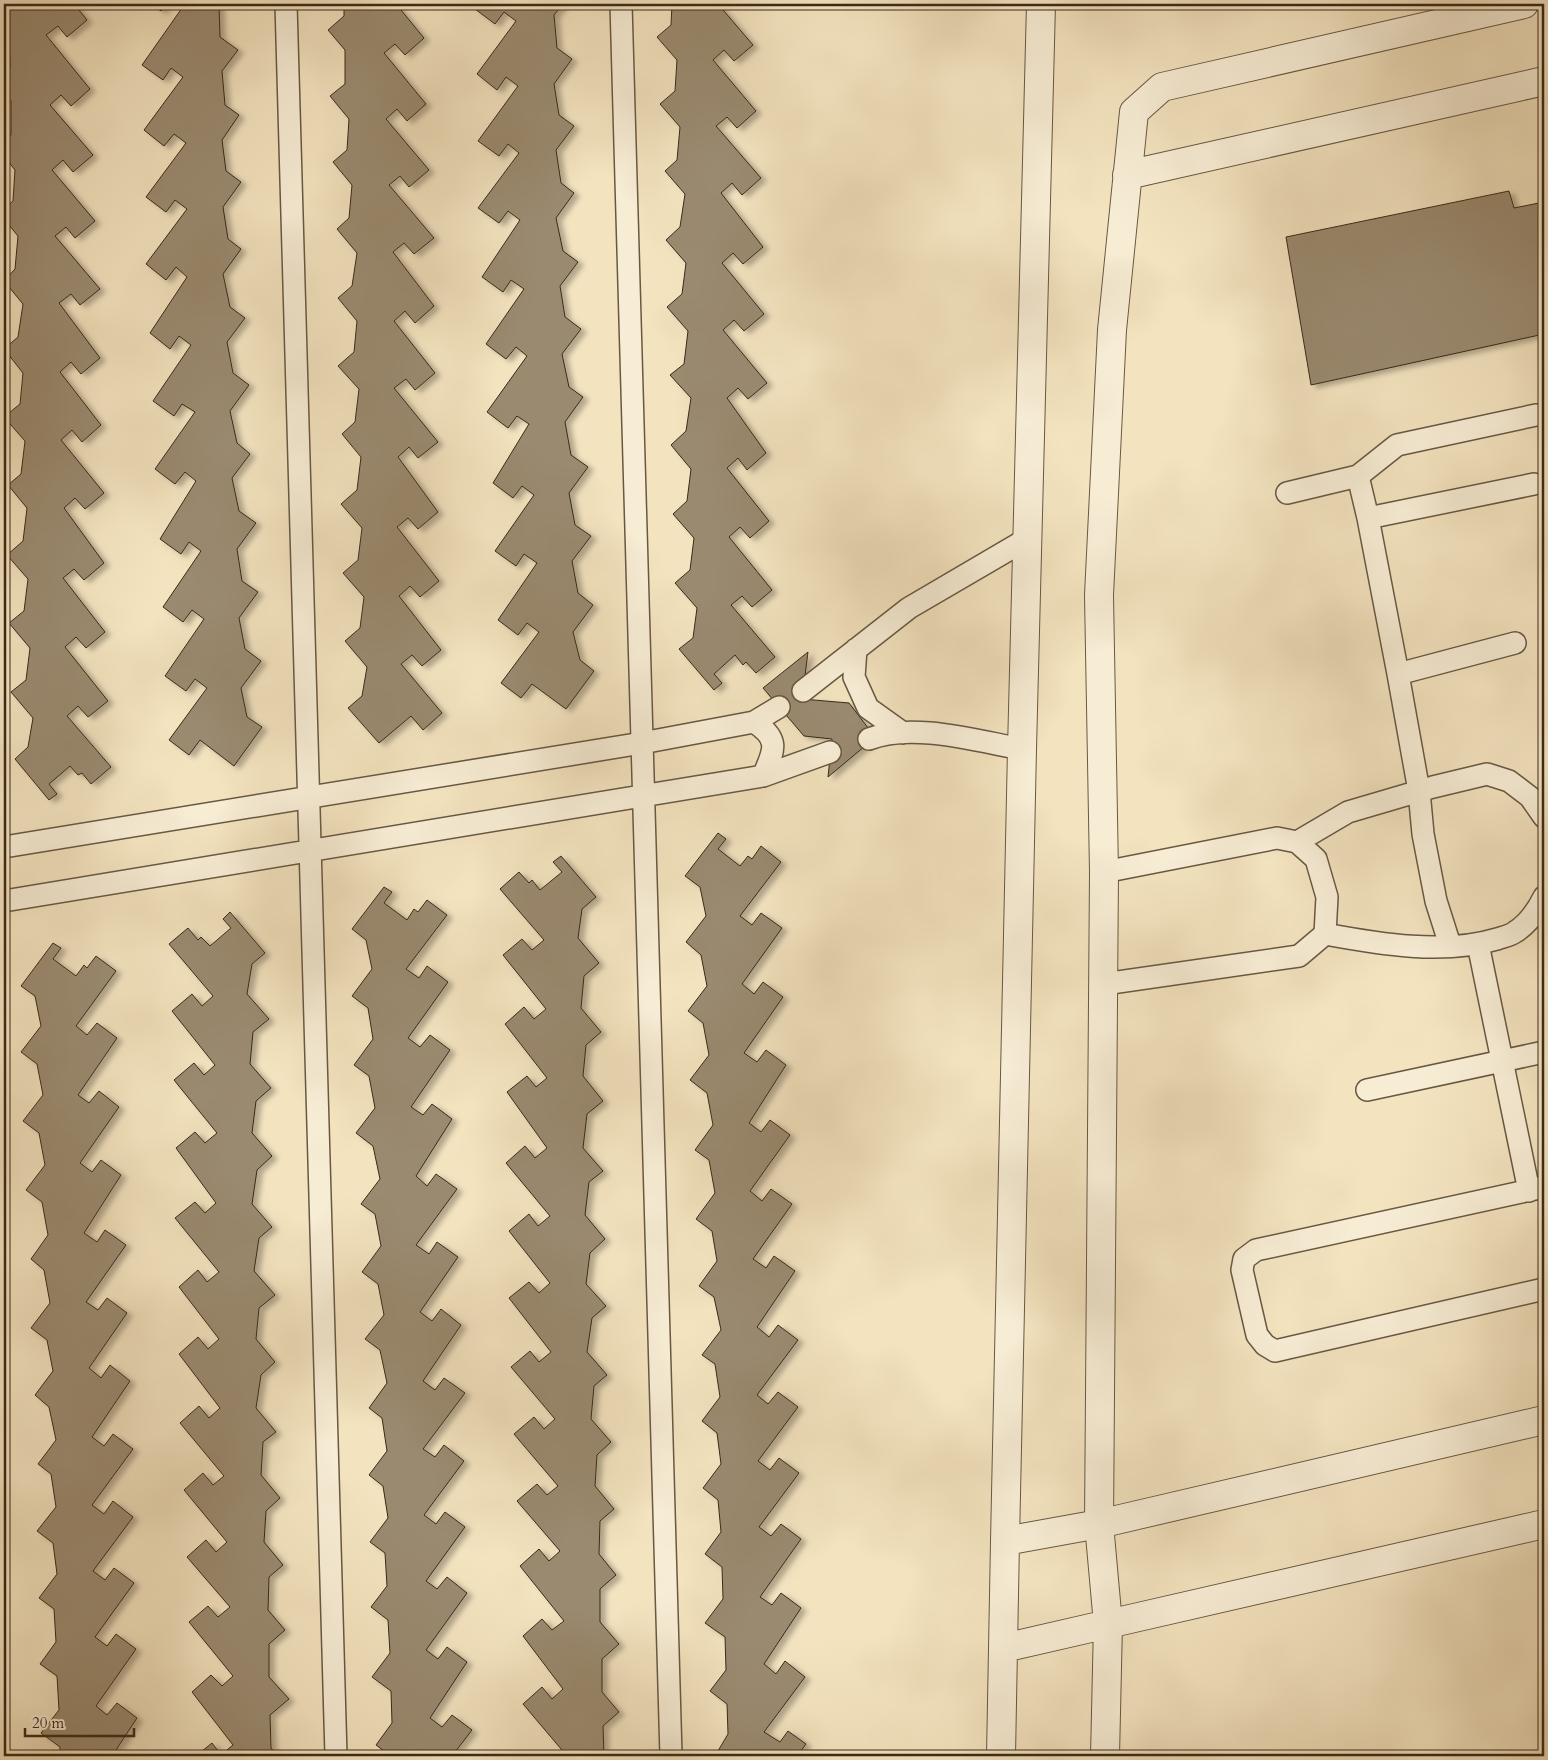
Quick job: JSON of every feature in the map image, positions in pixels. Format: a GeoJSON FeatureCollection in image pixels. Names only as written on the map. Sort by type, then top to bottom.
{"type":"FeatureCollection","features":[{"type":"Feature","properties":{"kind":"street"},"geometry":{"type":"LineString","coordinates":[[1001,1756],[1022,749],[1041,4]]}},
{"type":"Feature","properties":{"kind":"street"},"geometry":{"type":"LineString","coordinates":[[1105,1756],[1108,1624],[1099,1524],[1104,872],[1099,595],[1112,330],[1134,112],[1162,87],[1524,4]]}},
{"type":"Feature","properties":{"kind":"street"},"geometry":{"type":"LineString","coordinates":[[1127,175],[1544,81]]}},
{"type":"Feature","properties":{"kind":"street"},"geometry":{"type":"LineString","coordinates":[[1005,1541],[1099,1524],[1544,1420]]}},
{"type":"Feature","properties":{"kind":"street"},"geometry":{"type":"LineString","coordinates":[[1003,1648],[1544,1524]]}},
{"type":"Feature","properties":{"kind":"lane"},"geometry":{"type":"LineString","coordinates":[[286,4],[336,1756]]}},
{"type":"Feature","properties":{"kind":"lane"},"geometry":{"type":"LineString","coordinates":[[621,4],[671,1756]]}},
{"type":"Feature","properties":{"kind":"lane"},"geometry":{"type":"LineString","coordinates":[[1286,493],[1358,476],[1397,445],[1536,415]]}},
{"type":"Feature","properties":{"kind":"lane"},"geometry":{"type":"LineString","coordinates":[[1358,476],[1398,674],[1419,791],[1423,834],[1436,900],[1450,946]]}},
{"type":"Feature","properties":{"kind":"lane"},"geometry":{"type":"LineString","coordinates":[[1368,518],[1534,484]]}},
{"type":"Feature","properties":{"kind":"lane"},"geometry":{"type":"LineString","coordinates":[[803,691],[909,608],[1027,539]]}},
{"type":"Feature","properties":{"kind":"lane"},"geometry":{"type":"LineString","coordinates":[[1398,674],[1515,643]]}},
{"type":"Feature","properties":{"kind":"lane"},"geometry":{"type":"LineString","coordinates":[[856,649],[854,677],[868,708],[903,733]]}},
{"type":"Feature","properties":{"kind":"lane"},"geometry":{"type":"LineString","coordinates":[[4,847],[642,743],[754,722],[779,707]]}},
{"type":"Feature","properties":{"kind":"lane"},"geometry":{"type":"LineString","coordinates":[[754,722],[765,729],[772,738],[773,754],[764,776]]}},
{"type":"Feature","properties":{"kind":"lane"},"geometry":{"type":"LineString","coordinates":[[869,738],[880,734],[925,731],[1022,749]]}},
{"type":"Feature","properties":{"kind":"lane"},"geometry":{"type":"LineString","coordinates":[[4,901],[764,776],[830,752]]}},
{"type":"Feature","properties":{"kind":"lane"},"geometry":{"type":"LineString","coordinates":[[1297,842],[1348,812],[1419,791],[1487,774],[1509,781],[1530,797],[1544,817]]}},
{"type":"Feature","properties":{"kind":"lane"},"geometry":{"type":"LineString","coordinates":[[1104,872],[1277,838],[1297,842],[1316,859],[1327,897],[1325,934],[1299,956],[1104,984]]}},
{"type":"Feature","properties":{"kind":"lane"},"geometry":{"type":"LineString","coordinates":[[1325,934],[1377,944],[1427,947],[1478,944],[1514,933],[1534,915],[1544,898]]}},
{"type":"Feature","properties":{"kind":"lane"},"geometry":{"type":"LineString","coordinates":[[1478,944],[1502,1062],[1537,1189],[1256,1250],[1244,1259],[1242,1270],[1257,1335],[1265,1345],[1275,1351],[1544,1288]]}},
{"type":"Feature","properties":{"kind":"lane"},"geometry":{"type":"LineString","coordinates":[[1367,1090],[1544,1052]]}},
{"type":"Feature","properties":{"kind":"building"},"geometry":{"type":"Polygon","coordinates":[[[4,4],[74,4],[87,20],[67,37],[58,26],[46,35],[90,89],[71,106],[61,95],[50,105],[93,155],[73,172],[63,160],[52,170],[95,221],[75,238],[66,227],[55,236],[100,289],[80,305],[71,294],[59,303],[100,358],[81,374],[71,362],[60,372],[101,425],[82,442],[72,430],[61,440],[104,493],[85,509],[75,498],[64,508],[104,563],[84,580],[74,569],[63,578],[105,632],[86,648],[76,637],[65,647],[108,701],[88,717],[78,706],[67,716],[111,767],[91,784],[82,773],[78,775],[70,766],[49,784],[57,794],[49,800],[15,759],[28,747],[33,718],[11,692],[26,680],[30,648],[9,623],[24,611],[28,579],[7,555],[23,541],[27,508],[8,485],[21,474],[25,441],[4,417],[20,404],[23,373],[4,349],[18,337],[23,304],[4,281],[15,269],[18,236],[4,219],[4,209],[13,201],[15,170],[4,156],[4,141],[11,135],[11,101],[4,93],[4,73],[10,68],[9,34],[4,28],[4,4]]]}},
{"type":"Feature","properties":{"kind":"building"},"geometry":{"type":"Polygon","coordinates":[[[152,4],[167,4],[161,11],[152,4]]]}},
{"type":"Feature","properties":{"kind":"building"},"geometry":{"type":"Polygon","coordinates":[[[177,4],[219,4],[220,37],[238,50],[222,71],[225,105],[239,115],[222,140],[226,171],[241,182],[223,207],[228,239],[241,249],[223,274],[230,307],[245,318],[227,342],[233,373],[249,385],[230,411],[237,443],[250,454],[232,478],[239,511],[256,523],[237,549],[242,581],[258,592],[239,618],[245,649],[261,661],[241,688],[247,717],[262,727],[234,766],[200,740],[189,755],[169,740],[207,688],[195,679],[186,691],[165,676],[204,619],[192,610],[183,622],[163,607],[201,551],[189,542],[181,554],[160,539],[196,481],[185,472],[175,484],[155,469],[195,412],[182,404],[174,416],[153,401],[191,345],[179,336],[170,349],[150,333],[187,277],[176,267],[166,280],[146,264],[187,209],[175,200],[166,212],[146,197],[186,143],[174,134],[164,146],[144,130],[183,77],[171,68],[163,80],[142,65],[182,8],[177,4]]]}},
{"type":"Feature","properties":{"kind":"building"},"geometry":{"type":"Polygon","coordinates":[[[344,4],[396,4],[424,38],[405,55],[395,44],[384,53],[426,104],[407,121],[397,109],[386,119],[429,170],[409,187],[400,176],[389,185],[434,238],[414,254],[404,243],[393,252],[434,306],[415,323],[405,311],[394,321],[435,373],[415,390],[406,379],[394,388],[438,442],[418,458],[409,447],[398,457],[438,512],[418,529],[408,518],[397,527],[439,581],[420,597],[410,586],[399,596],[441,650],[422,666],[412,655],[401,664],[442,713],[423,730],[411,716],[379,743],[348,708],[362,696],[367,667],[345,641],[360,628],[364,597],[343,573],[358,560],[362,528],[341,504],[357,490],[361,457],[342,434],[355,422],[359,389],[338,366],[354,352],[357,321],[338,298],[352,286],[357,253],[337,229],[349,218],[352,185],[333,162],[347,150],[349,119],[330,96],[345,84],[345,50],[328,30],[344,16],[344,4]]]}},
{"type":"Feature","properties":{"kind":"building"},"geometry":{"type":"Polygon","coordinates":[[[478,4],[563,4],[554,15],[557,48],[572,59],[554,84],[559,115],[574,126],[556,150],[561,183],[574,193],[556,218],[563,251],[578,262],[560,286],[565,317],[581,329],[562,354],[569,387],[583,397],[565,422],[571,455],[588,467],[569,493],[575,525],[591,536],[572,561],[578,593],[593,605],[573,632],[580,660],[594,671],[566,709],[532,684],[521,698],[501,683],[539,632],[527,623],[518,635],[498,620],[537,563],[524,554],[516,566],[495,551],[534,495],[522,486],[513,498],[493,483],[529,424],[517,416],[508,428],[487,412],[527,356],[516,347],[506,359],[486,344],[524,289],[511,280],[503,292],[482,277],[520,220],[508,211],[499,223],[478,208],[519,153],[508,144],[499,156],[478,141],[518,86],[506,77],[497,90],[477,74],[516,21],[504,12],[495,24],[475,9],[478,4]]]}},
{"type":"Feature","properties":{"kind":"building"},"geometry":{"type":"Polygon","coordinates":[[[672,4],[718,4],[753,45],[734,61],[724,50],[713,60],[756,111],[737,128],[727,117],[716,126],[761,178],[742,195],[732,183],[721,193],[763,247],[743,264],[733,253],[722,263],[764,314],[744,331],[734,320],[723,330],[767,383],[748,399],[738,388],[727,398],[766,453],[747,470],[738,458],[727,468],[769,521],[750,538],[740,527],[729,537],[772,590],[752,607],[742,596],[731,605],[775,657],[756,673],[746,662],[743,665],[735,655],[714,674],[722,683],[714,690],[679,649],[693,638],[697,608],[675,583],[690,570],[694,538],[673,514],[687,501],[691,469],[671,445],[686,431],[691,398],[670,375],[684,364],[688,331],[667,307],[682,294],[686,263],[666,240],[680,227],[685,194],[665,171],[677,160],[680,127],[660,104],[675,91],[677,60],[657,37],[671,25],[672,4]]]}},
{"type":"Feature","properties":{"kind":"building"},"geometry":{"type":"Polygon","coordinates":[[[1509,191],[1514,208],[1544,202],[1544,334],[1311,385],[1286,237],[1509,191]]]}},
{"type":"Feature","properties":{"kind":"building"},"geometry":{"type":"Polygon","coordinates":[[[808,652],[802,699],[849,703],[872,733],[871,741],[828,777],[832,739],[804,736],[763,688],[808,652]]]}},
{"type":"Feature","properties":{"kind":"building"},"geometry":{"type":"Polygon","coordinates":[[[718,833],[726,839],[718,849],[740,866],[748,856],[752,859],[761,846],[781,862],[740,916],[752,925],[761,913],[782,928],[742,984],[754,994],[763,982],[783,997],[744,1053],[757,1062],[766,1050],[786,1065],[749,1123],[761,1132],[770,1120],[790,1135],[750,1191],[762,1201],[771,1189],[792,1204],[753,1259],[766,1268],[774,1256],[795,1271],[757,1327],[769,1337],[778,1325],[798,1340],[757,1395],[768,1404],[778,1392],[798,1407],[758,1461],[770,1470],[779,1458],[799,1473],[759,1527],[771,1536],[781,1524],[801,1539],[760,1597],[772,1605],[781,1593],[801,1608],[764,1664],[776,1674],[785,1661],[805,1677],[764,1732],[780,1742],[788,1731],[806,1744],[797,1756],[715,1756],[728,1734],[727,1704],[710,1691],[726,1670],[725,1637],[705,1623],[723,1599],[722,1567],[705,1554],[721,1532],[718,1500],[703,1488],[721,1464],[717,1433],[702,1421],[720,1397],[715,1364],[702,1355],[721,1330],[714,1297],[699,1286],[717,1261],[712,1231],[696,1219],[715,1193],[709,1160],[695,1150],[713,1125],[707,1093],[690,1080],[709,1055],[703,1023],[688,1011],[707,986],[701,955],[686,942],[706,916],[700,887],[685,876],[718,833]]]}},
{"type":"Feature","properties":{"kind":"building"},"geometry":{"type":"Polygon","coordinates":[[[561,856],[596,897],[582,909],[578,938],[599,963],[584,976],[581,1008],[601,1032],[586,1045],[583,1076],[603,1101],[587,1114],[583,1148],[603,1171],[589,1182],[585,1215],[605,1239],[590,1253],[586,1284],[606,1306],[592,1318],[587,1352],[607,1375],[594,1386],[591,1419],[611,1442],[597,1455],[595,1486],[614,1509],[600,1521],[599,1554],[616,1575],[600,1589],[600,1622],[619,1644],[602,1659],[602,1692],[619,1712],[603,1726],[604,1756],[567,1756],[523,1704],[542,1687],[552,1699],[563,1689],[523,1636],[542,1619],[552,1630],[564,1621],[520,1566],[539,1549],[549,1561],[560,1551],[517,1501],[537,1484],[547,1495],[558,1486],[514,1434],[534,1417],[544,1429],[555,1419],[511,1367],[530,1351],[539,1362],[551,1352],[509,1298],[529,1282],[539,1293],[550,1283],[509,1231],[529,1214],[538,1226],[550,1216],[506,1163],[525,1146],[535,1158],[547,1148],[507,1092],[527,1076],[536,1087],[547,1078],[505,1024],[524,1007],[534,1019],[546,1009],[503,955],[522,939],[532,950],[544,940],[500,889],[519,872],[529,883],[532,880],[540,890],[562,872],[553,862],[561,856]]]}},
{"type":"Feature","properties":{"kind":"building"},"geometry":{"type":"Polygon","coordinates":[[[384,887],[392,892],[384,903],[407,920],[414,909],[418,912],[427,900],[447,915],[406,969],[419,978],[427,966],[448,982],[408,1038],[420,1047],[430,1035],[450,1050],[411,1107],[423,1115],[432,1104],[452,1119],[416,1176],[427,1186],[436,1174],[457,1189],[416,1245],[429,1254],[437,1242],[458,1257],[420,1312],[432,1321],[441,1309],[461,1325],[423,1381],[435,1390],[444,1378],[465,1393],[423,1449],[435,1457],[444,1445],[464,1461],[424,1515],[436,1524],[445,1512],[465,1527],[426,1581],[437,1589],[447,1577],[467,1593],[426,1650],[438,1659],[447,1647],[467,1662],[430,1718],[442,1727],[452,1715],[472,1730],[452,1756],[391,1756],[376,1745],[392,1723],[391,1691],[372,1677],[390,1653],[388,1620],[371,1607],[387,1586],[385,1553],[370,1542],[388,1518],[383,1486],[369,1475],[387,1451],[382,1418],[369,1408],[387,1383],[380,1350],[365,1339],[384,1315],[378,1284],[362,1272],[381,1246],[375,1214],[361,1204],[380,1179],[373,1146],[356,1133],[375,1108],[369,1076],[354,1065],[373,1039],[368,1008],[352,996],[372,969],[366,940],[352,929],[384,887]]]}},
{"type":"Feature","properties":{"kind":"building"},"geometry":{"type":"Polygon","coordinates":[[[230,912],[265,953],[252,964],[247,994],[269,1019],[253,1032],[250,1064],[271,1088],[256,1101],[252,1133],[272,1156],[257,1170],[252,1204],[272,1227],[259,1238],[254,1271],[275,1295],[259,1308],[256,1339],[275,1362],[261,1375],[256,1408],[276,1432],[263,1442],[261,1475],[280,1498],[266,1511],[264,1542],[283,1565],[269,1577],[268,1610],[285,1630],[269,1644],[269,1677],[289,1699],[270,1715],[271,1748],[278,1756],[196,1756],[212,1743],[221,1755],[233,1745],[192,1692],[211,1675],[222,1686],[233,1676],[189,1622],[208,1606],[218,1617],[230,1607],[187,1557],[206,1540],[216,1552],[227,1542],[184,1490],[203,1473],[213,1485],[224,1476],[180,1423],[199,1406],[209,1418],[220,1408],[179,1354],[198,1337],[208,1349],[219,1339],[179,1287],[198,1270],[207,1282],[219,1272],[175,1218],[195,1202],[205,1213],[216,1203],[176,1148],[195,1132],[205,1143],[217,1133],[174,1080],[194,1063],[204,1075],[215,1065],[172,1011],[192,994],[202,1006],[213,996],[169,944],[188,928],[198,940],[201,937],[210,946],[231,928],[223,919],[230,912]]]}},
{"type":"Feature","properties":{"kind":"building"},"geometry":{"type":"Polygon","coordinates":[[[53,943],[61,948],[53,959],[76,976],[84,965],[87,968],[96,956],[116,971],[76,1026],[87,1035],[97,1023],[117,1038],[78,1095],[89,1103],[99,1091],[119,1107],[80,1163],[92,1172],[101,1160],[121,1175],[84,1233],[97,1242],[105,1230],[126,1245],[86,1302],[98,1310],[107,1298],[127,1313],[89,1368],[101,1378],[110,1365],[130,1381],[92,1437],[104,1446],[113,1434],[133,1449],[92,1505],[104,1514],[113,1501],[133,1517],[93,1571],[105,1580],[114,1568],[134,1583],[95,1637],[107,1646],[116,1634],[136,1649],[96,1706],[107,1715],[117,1703],[137,1718],[112,1756],[60,1756],[60,1747],[41,1733],[59,1710],[57,1676],[40,1664],[56,1642],[54,1609],[39,1598],[57,1574],[53,1543],[37,1531],[56,1507],[51,1474],[38,1464],[56,1440],[49,1407],[35,1395],[53,1371],[47,1340],[31,1328],[50,1303],[44,1270],[31,1259],[48,1235],[42,1202],[26,1190],[45,1165],[39,1133],[23,1121],[43,1095],[37,1064],[21,1052],[41,1026],[35,996],[21,986],[53,943]]]}}]}
